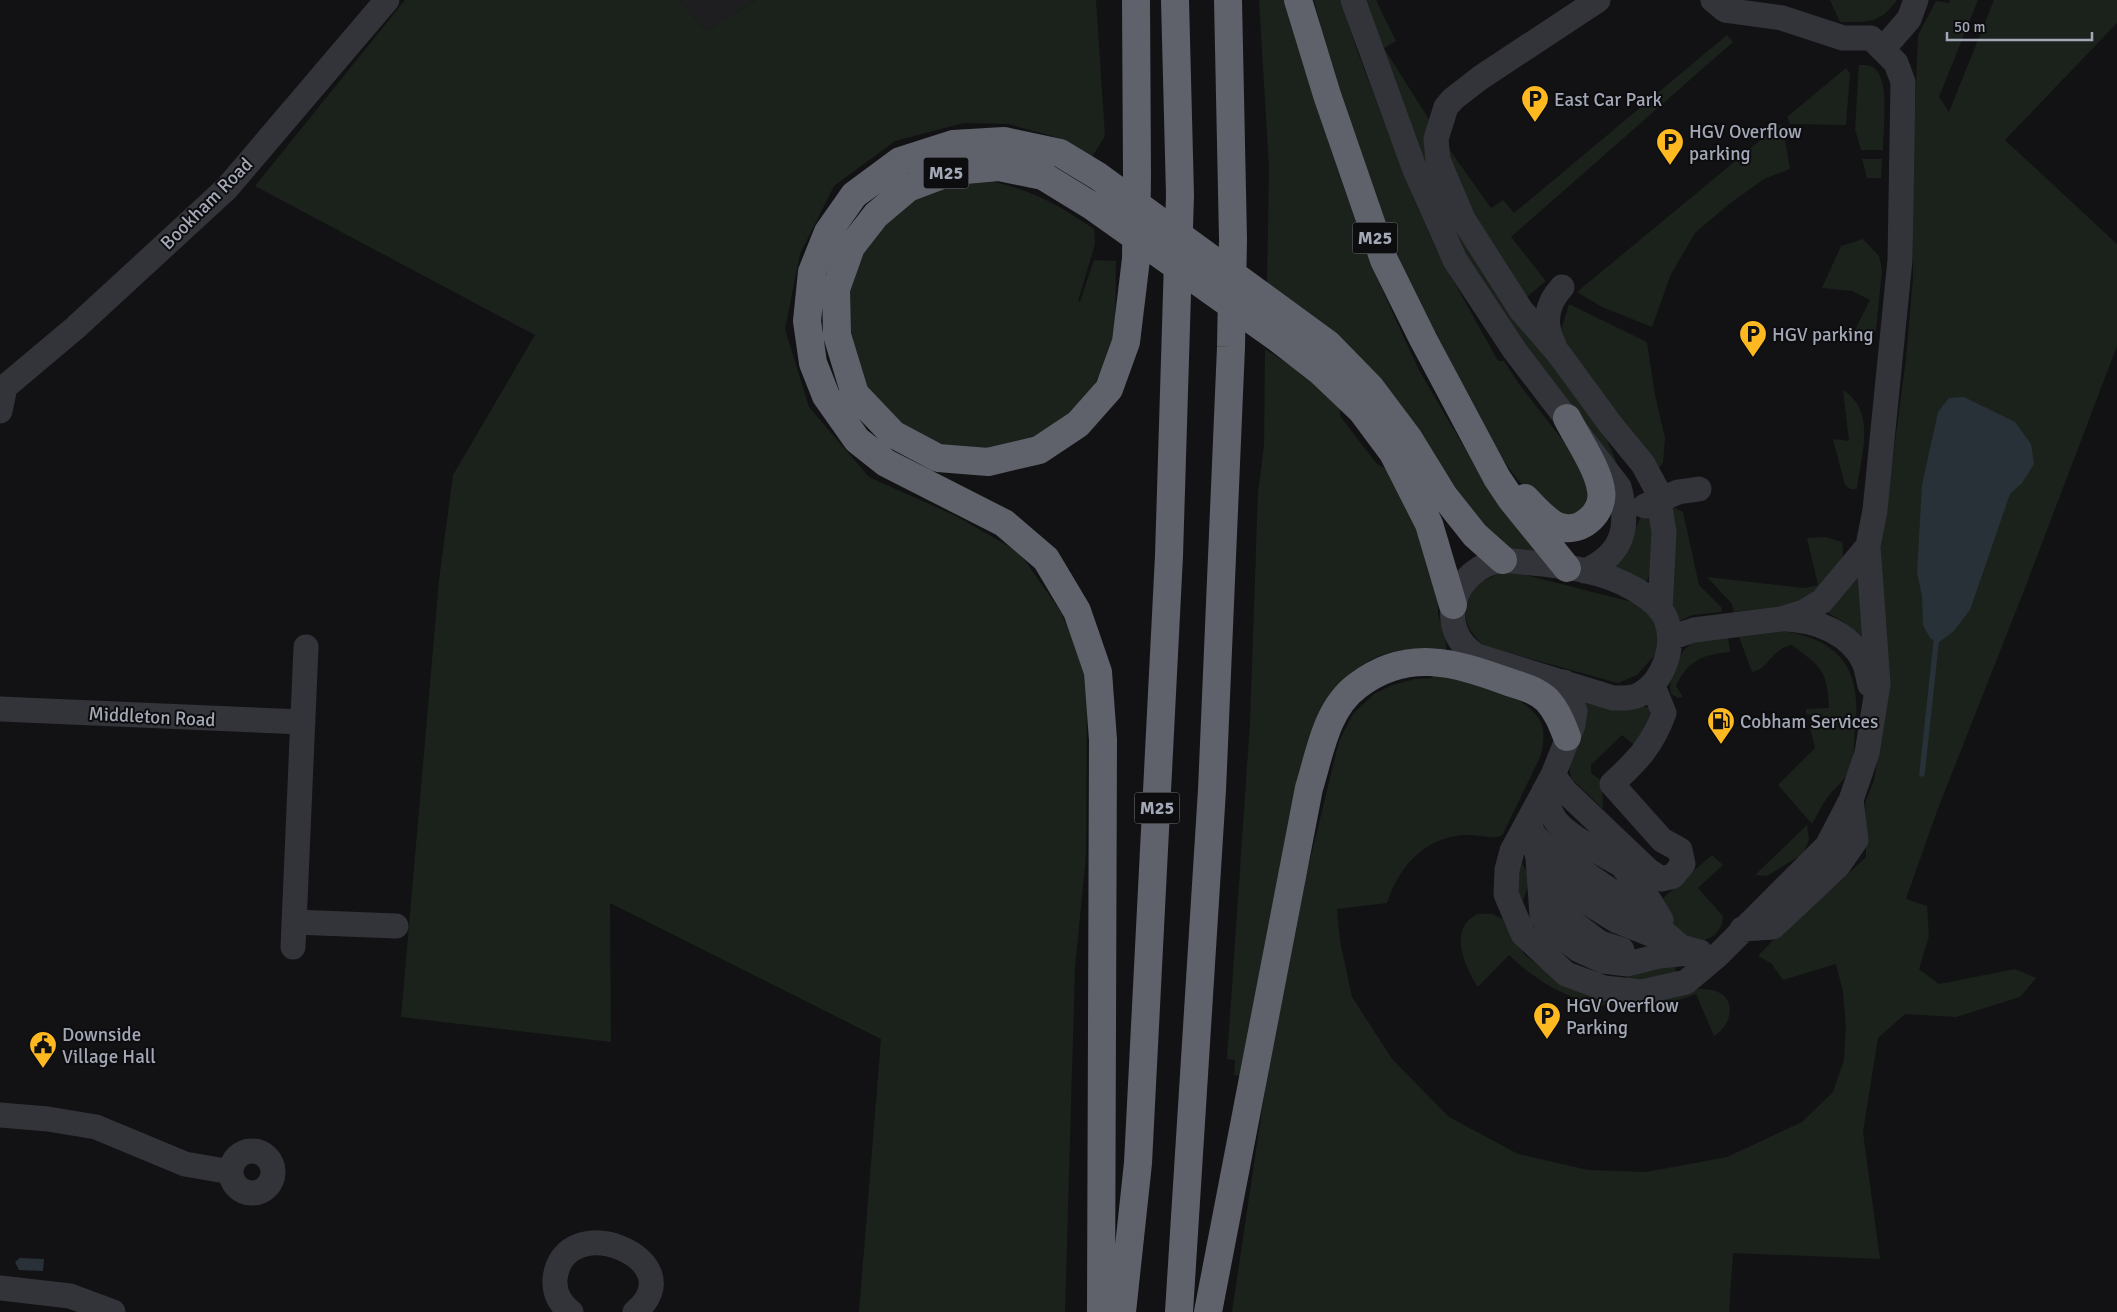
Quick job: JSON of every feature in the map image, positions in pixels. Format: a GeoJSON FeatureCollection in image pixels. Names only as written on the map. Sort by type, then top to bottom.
{"type":"FeatureCollection","features":[{"type":"Feature","properties":{"kind":"highway","name":"M25"},"geometry":{"type":"LineString","coordinates":[[1136,0],[1137,175],[1136,259],[1126,342],[1109,390],[1078,424],[1039,450],[988,462],[938,458],[893,434],[855,394],[837,336],[836,289],[850,247],[876,215],[908,188],[953,171],[999,167],[1043,176],[1092,206],[1276,337],[1321,372],[1361,410],[1393,453],[1430,524],[1452,605]]}},
{"type":"Feature","properties":{"kind":"highway","name":"M25"},"geometry":{"type":"LineString","coordinates":[[1122,1312],[1138,1163],[1156,845],[1178,302],[1180,195],[1175,0]]}},
{"type":"Feature","properties":{"kind":"highway"},"geometry":{"type":"LineString","coordinates":[[1178,1312],[1212,790],[1231,347],[1233,239],[1228,0]]}},
{"type":"Feature","properties":{"kind":"highway","name":"M25"},"geometry":{"type":"LineString","coordinates":[[1298,0],[1327,95],[1380,252],[1402,300],[1511,500],[1576,569]]}},
{"type":"Feature","properties":{"kind":"highway","name":"M25"},"geometry":{"type":"LineString","coordinates":[[1101,1312],[1103,740],[1098,672],[1077,612],[1046,559],[1004,523],[886,463],[856,440],[826,396],[813,363],[807,321],[812,272],[828,232],[854,195],[900,161],[953,144],[1004,140],[1060,154],[1098,176],[1328,344],[1370,387],[1409,439],[1444,496],[1475,535],[1503,560]]}},
{"type":"Feature","properties":{"kind":"highway","name":"M25"},"geometry":{"type":"LineString","coordinates":[[1483,449],[1502,473],[1544,517],[1560,527],[1574,527],[1595,516],[1602,504],[1601,490],[1567,418]]}},
{"type":"Feature","properties":{"kind":"highway"},"geometry":{"type":"LineString","coordinates":[[1208,1312],[1309,788],[1326,730],[1338,707],[1357,685],[1378,673],[1404,664],[1443,662],[1474,669],[1534,691],[1546,699],[1556,712],[1567,737]]}},
{"type":"Feature","properties":{"kind":"street","name":"Bookham Road"},"geometry":{"type":"LineString","coordinates":[[2,396],[226,188],[387,0]]}},
{"type":"Feature","properties":{"kind":"street"},"geometry":{"type":"LineString","coordinates":[[1353,0],[1412,162],[1456,260],[1515,351],[1619,487],[1624,512]]}},
{"type":"Feature","properties":{"kind":"street"},"geometry":{"type":"LineString","coordinates":[[1559,354],[1521,310],[1463,219],[1438,160],[1436,139],[1446,107],[1480,78],[1598,0]]}},
{"type":"Feature","properties":{"kind":"street"},"geometry":{"type":"LineString","coordinates":[[1564,682],[1575,711],[1573,725],[1549,783],[1540,847],[1542,916],[1550,928],[1579,950],[1602,960],[1628,964],[1687,951],[1742,929],[1827,846],[1851,800],[1866,753],[1878,684],[1868,546],[1875,510],[1900,260],[1903,82],[1896,62],[1871,38],[1843,38],[1782,18],[1725,10],[1713,0]]}},
{"type":"Feature","properties":{"kind":"street"},"geometry":{"type":"LineString","coordinates":[[1883,49],[1909,19],[1916,0]]}},
{"type":"Feature","properties":{"kind":"street"},"geometry":{"type":"LineString","coordinates":[[1562,287],[1552,298],[1547,317],[1550,339],[1611,426],[1643,464],[1660,499],[1664,532],[1660,610]]}},
{"type":"Feature","properties":{"kind":"street"},"geometry":{"type":"LineString","coordinates":[[1576,569],[1609,558],[1616,547],[1624,512],[1624,476],[1619,450],[1611,426]]}},
{"type":"Feature","properties":{"kind":"street"},"geometry":{"type":"LineString","coordinates":[[1624,512],[1678,492],[1699,489]]}},
{"type":"Feature","properties":{"kind":"street"},"geometry":{"type":"LineString","coordinates":[[1670,638],[1694,630],[1781,619],[1804,612],[1822,601],[1868,546]]}},
{"type":"Feature","properties":{"kind":"street"},"geometry":{"type":"LineString","coordinates":[[1503,560],[1576,569],[1610,578],[1637,590],[1660,610],[1666,618],[1670,638],[1662,669],[1653,686],[1629,699],[1613,698],[1478,656],[1466,649],[1458,639],[1452,605],[1456,593],[1470,576],[1488,563],[1503,560]]}},
{"type":"Feature","properties":{"kind":"street"},"geometry":{"type":"LineString","coordinates":[[1781,619],[1821,624],[1846,639],[1864,662],[1874,704]]}},
{"type":"Feature","properties":{"kind":"street"},"geometry":{"type":"LineString","coordinates":[[293,947],[306,647]]}},
{"type":"Feature","properties":{"kind":"street"},"geometry":{"type":"LineString","coordinates":[[1549,783],[1566,792],[1649,872],[1661,879],[1673,876],[1683,864],[1680,850],[1662,840],[1612,784],[1640,759],[1656,735],[1664,713],[1653,686]]}},
{"type":"Feature","properties":{"kind":"street","name":"Middleton Road"},"geometry":{"type":"LineString","coordinates":[[0,709],[303,722]]}},
{"type":"Feature","properties":{"kind":"street"},"geometry":{"type":"LineString","coordinates":[[1549,783],[1550,792],[1564,810],[1600,841],[1622,865],[1687,951],[1686,982],[1642,992],[1604,988],[1566,974],[1523,934],[1506,894],[1507,870],[1512,851],[1540,847],[1633,906],[1687,951]]}},
{"type":"Feature","properties":{"kind":"street"},"geometry":{"type":"LineString","coordinates":[[1540,847],[1567,902],[1610,930],[1687,951]]}},
{"type":"Feature","properties":{"kind":"street"},"geometry":{"type":"LineString","coordinates":[[294,922],[396,926]]}},
{"type":"Feature","properties":{"kind":"street"},"geometry":{"type":"LineString","coordinates":[[0,1115],[48,1119],[96,1127],[185,1164],[231,1172]]}},
{"type":"Feature","properties":{"kind":"street"},"geometry":{"type":"LineString","coordinates":[[571,1312],[558,1298],[555,1285],[556,1272],[562,1260],[583,1246],[606,1243],[628,1250],[646,1268],[650,1280],[649,1294],[643,1305],[635,1312]]}},
{"type":"Feature","properties":{"kind":"street"},"geometry":{"type":"LineString","coordinates":[[0,1288],[70,1296],[113,1312]]}},
{"type":"Feature","properties":{"kind":"shaded area"},"geometry":{"type":"Polygon","coordinates":[[[405,0],[679,0],[706,31],[756,0],[1096,0],[1105,136],[1092,157],[1059,138],[1008,124],[964,123],[895,141],[834,186],[800,254],[785,329],[809,407],[869,477],[956,516],[1019,552],[1061,612],[1087,672],[1086,856],[1075,968],[1065,1312],[859,1312],[881,1039],[610,903],[611,1042],[401,1017],[439,580],[453,475],[535,335],[255,186],[405,0]]]}},
{"type":"Feature","properties":{"kind":"shaded area"},"geometry":{"type":"Polygon","coordinates":[[[679,0],[756,0],[706,31],[679,0]]]}},
{"type":"Feature","properties":{"kind":"shaded area"},"geometry":{"type":"Polygon","coordinates":[[[1259,0],[1286,0],[1333,156],[1368,257],[1419,370],[1492,495],[1542,553],[1507,549],[1487,538],[1267,284],[1269,168],[1259,0]]]}},
{"type":"Feature","properties":{"kind":"shaded area"},"geometry":{"type":"Polygon","coordinates":[[[1314,0],[1341,0],[1358,53],[1413,197],[1438,253],[1498,361],[1504,361],[1519,384],[1572,452],[1592,498],[1577,514],[1557,514],[1537,499],[1505,463],[1479,419],[1412,287],[1389,235],[1345,110],[1314,0]]]}},
{"type":"Feature","properties":{"kind":"shaded area"},"geometry":{"type":"Polygon","coordinates":[[[1359,0],[1376,0],[1396,41],[1384,48],[1430,121],[1432,152],[1598,420],[1616,461],[1611,463],[1493,307],[1460,251],[1359,0]]]}},
{"type":"Feature","properties":{"kind":"shaded area"},"geometry":{"type":"Polygon","coordinates":[[[1830,0],[1897,0],[1879,18],[1866,21],[1840,22],[1830,0]]]}},
{"type":"Feature","properties":{"kind":"shaded area"},"geometry":{"type":"Polygon","coordinates":[[[1950,0],[1978,0],[1939,97],[1949,112],[1994,0],[2117,0],[2117,23],[2005,140],[2117,244],[2117,346],[2025,588],[1937,811],[1906,899],[1927,906],[1929,936],[1919,969],[1939,984],[2015,969],[2036,978],[2020,997],[1956,1017],[1905,1014],[1878,1038],[1863,1132],[1880,1259],[1733,1253],[1729,1312],[1232,1312],[1275,1022],[1299,905],[1339,741],[1353,714],[1374,694],[1392,685],[1415,679],[1432,678],[1435,669],[1495,689],[1524,704],[1535,714],[1542,725],[1543,744],[1541,755],[1503,834],[1498,837],[1460,835],[1442,840],[1421,852],[1404,869],[1387,903],[1337,909],[1340,941],[1352,997],[1392,1059],[1449,1117],[1518,1154],[1588,1170],[1646,1172],[1727,1157],[1802,1122],[1833,1092],[1844,1060],[1846,1027],[1843,992],[1836,964],[1783,980],[1771,963],[1758,956],[1817,894],[1825,895],[1866,857],[1865,803],[1874,780],[1878,757],[1879,561],[1906,359],[1913,277],[1913,162],[1918,35],[1936,1],[1949,3],[1950,0]]]}},
{"type":"Feature","properties":{"kind":"shaded area"},"geometry":{"type":"Polygon","coordinates":[[[1727,35],[1733,42],[1511,237],[1546,281],[1527,297],[1518,295],[1449,167],[1449,149],[1491,208],[1503,200],[1514,213],[1727,35]]]}},
{"type":"Feature","properties":{"kind":"shaded area"},"geometry":{"type":"Polygon","coordinates":[[[1859,65],[1867,65],[1873,68],[1881,77],[1884,97],[1883,150],[1861,150],[1855,129],[1859,65]]]}},
{"type":"Feature","properties":{"kind":"shaded area"},"geometry":{"type":"Polygon","coordinates":[[[1846,68],[1850,73],[1846,125],[1790,124],[1787,117],[1846,68]]]}},
{"type":"Feature","properties":{"kind":"shaded area"},"geometry":{"type":"Polygon","coordinates":[[[1780,124],[1783,129],[1790,169],[1764,179],[1728,205],[1695,233],[1671,274],[1652,327],[1602,307],[1577,292],[1780,124]]]}},
{"type":"Feature","properties":{"kind":"shaded area"},"geometry":{"type":"Polygon","coordinates":[[[1862,159],[1882,159],[1881,178],[1867,178],[1862,159]]]}},
{"type":"Feature","properties":{"kind":"shaded area"},"geometry":{"type":"Polygon","coordinates":[[[986,180],[1017,188],[1043,198],[1094,229],[1095,244],[1078,301],[1080,302],[1094,260],[1116,261],[1114,330],[1109,352],[1095,384],[1086,398],[1069,413],[1035,437],[998,449],[961,449],[926,439],[896,419],[871,392],[854,357],[847,316],[848,298],[853,272],[864,248],[880,226],[899,208],[920,195],[945,184],[960,181],[986,180]]]}},
{"type":"Feature","properties":{"kind":"shaded area"},"geometry":{"type":"Polygon","coordinates":[[[1863,239],[1879,256],[1882,270],[1876,330],[1865,338],[1849,342],[1870,300],[1852,291],[1822,288],[1841,246],[1863,239]]]}},
{"type":"Feature","properties":{"kind":"shaded area"},"geometry":{"type":"Polygon","coordinates":[[[1569,304],[1647,342],[1655,395],[1665,438],[1663,463],[1657,470],[1573,366],[1560,333],[1569,304]]]}},
{"type":"Feature","properties":{"kind":"shaded area"},"geometry":{"type":"Polygon","coordinates":[[[1265,349],[1328,390],[1341,402],[1340,416],[1377,464],[1392,472],[1412,509],[1438,600],[1438,614],[1447,647],[1443,653],[1408,650],[1392,652],[1364,664],[1351,674],[1330,697],[1314,724],[1240,1076],[1234,1075],[1235,1060],[1227,1059],[1250,723],[1258,492],[1264,446],[1265,349]]]}},
{"type":"Feature","properties":{"kind":"shaded area"},"geometry":{"type":"Polygon","coordinates":[[[1843,390],[1854,399],[1860,410],[1863,422],[1863,448],[1857,489],[1850,489],[1845,485],[1833,439],[1849,441],[1843,390]]]}},
{"type":"Feature","properties":{"kind":"shaded area"},"geometry":{"type":"Polygon","coordinates":[[[1964,397],[2015,422],[2031,444],[2034,464],[2022,483],[2010,494],[1970,610],[1953,632],[1938,643],[1930,638],[1923,625],[1922,596],[1917,573],[1922,485],[1938,412],[1949,398],[1964,397]]]}},
{"type":"Feature","properties":{"kind":"shaded area"},"geometry":{"type":"Polygon","coordinates":[[[1666,503],[1683,512],[1699,585],[1721,607],[1722,612],[1692,615],[1678,622],[1665,578],[1666,503]]]}},
{"type":"Feature","properties":{"kind":"shaded area"},"geometry":{"type":"Polygon","coordinates":[[[1654,510],[1652,569],[1646,583],[1614,575],[1615,566],[1641,517],[1654,510]]]}},
{"type":"Feature","properties":{"kind":"shaded area"},"geometry":{"type":"Polygon","coordinates":[[[1826,537],[1842,542],[1843,554],[1841,561],[1833,574],[1821,587],[1807,597],[1792,603],[1771,608],[1734,612],[1732,604],[1707,577],[1804,588],[1818,585],[1807,538],[1826,537]]]}},
{"type":"Feature","properties":{"kind":"shaded area"},"geometry":{"type":"Polygon","coordinates":[[[1506,570],[1640,604],[1656,624],[1661,648],[1637,675],[1618,683],[1484,646],[1473,634],[1467,623],[1465,611],[1466,595],[1479,583],[1506,570]]]}},
{"type":"Feature","properties":{"kind":"shaded area"},"geometry":{"type":"Polygon","coordinates":[[[1854,577],[1862,578],[1863,640],[1842,621],[1826,612],[1854,577]]]}},
{"type":"Feature","properties":{"kind":"shaded area"},"geometry":{"type":"Polygon","coordinates":[[[1783,631],[1804,635],[1821,642],[1834,651],[1844,662],[1851,676],[1855,691],[1854,749],[1850,768],[1843,780],[1825,801],[1812,824],[1778,785],[1815,748],[1810,728],[1811,715],[1806,714],[1806,709],[1829,708],[1824,677],[1816,664],[1792,645],[1779,650],[1762,667],[1752,672],[1739,637],[1783,631]]]}},
{"type":"Feature","properties":{"kind":"shaded area"},"geometry":{"type":"Polygon","coordinates":[[[1728,637],[1730,652],[1697,660],[1685,670],[1676,686],[1683,697],[1678,698],[1671,694],[1670,685],[1674,671],[1682,653],[1687,647],[1700,640],[1728,637]]]}},
{"type":"Feature","properties":{"kind":"shaded area"},"geometry":{"type":"Polygon","coordinates":[[[1580,699],[1611,709],[1648,707],[1651,711],[1640,737],[1633,744],[1622,735],[1591,765],[1591,773],[1602,781],[1603,809],[1572,779],[1568,766],[1580,699]]]}},
{"type":"Feature","properties":{"kind":"shaded area"},"geometry":{"type":"Polygon","coordinates":[[[1807,825],[1809,840],[1803,854],[1767,876],[1755,875],[1807,825]]]}},
{"type":"Feature","properties":{"kind":"shaded area"},"geometry":{"type":"Polygon","coordinates":[[[1712,855],[1723,865],[1698,888],[1723,916],[1722,922],[1718,932],[1710,938],[1694,942],[1671,925],[1663,898],[1712,855]]]}},
{"type":"Feature","properties":{"kind":"shaded area"},"geometry":{"type":"Polygon","coordinates":[[[1521,862],[1527,874],[1528,884],[1521,907],[1518,874],[1521,862]]]}},
{"type":"Feature","properties":{"kind":"shaded area"},"geometry":{"type":"Polygon","coordinates":[[[1492,914],[1503,919],[1515,942],[1526,956],[1562,983],[1696,985],[1698,989],[1713,990],[1724,996],[1730,1008],[1728,1020],[1720,1032],[1714,1036],[1696,994],[1644,1007],[1596,1004],[1573,997],[1551,987],[1530,973],[1509,955],[1478,987],[1464,960],[1461,939],[1468,921],[1476,915],[1492,914]]]}},
{"type":"Feature","properties":{"kind":"shaded area"},"geometry":{"type":"Polygon","coordinates":[[[1675,966],[1676,973],[1644,980],[1627,981],[1626,977],[1661,967],[1675,966]]]}},
{"type":"Feature","properties":{"kind":"shaded area"},"geometry":{"type":"Polygon","coordinates":[[[20,1258],[44,1259],[43,1271],[19,1270],[15,1262],[20,1258]]]}},
{"type":"Feature","properties":{"kind":"waterway"},"geometry":{"type":"LineString","coordinates":[[1922,774],[1937,634]]}},
{"type":"Feature","properties":{"kind":"place","name":"East Car Park"},"geometry":{"type":"Point","coordinates":[1535,123]}},
{"type":"Feature","properties":{"kind":"place","name":"HGV Overflow parking"},"geometry":{"type":"Point","coordinates":[1670,166]}},
{"type":"Feature","properties":{"kind":"place","name":"HGV parking"},"geometry":{"type":"Point","coordinates":[1753,358]}},
{"type":"Feature","properties":{"kind":"place","name":"Cobham Services"},"geometry":{"type":"Point","coordinates":[1721,745]}},
{"type":"Feature","properties":{"kind":"place","name":"HGV Overflow Parking"},"geometry":{"type":"Point","coordinates":[1547,1040]}},
{"type":"Feature","properties":{"kind":"place","name":"Downside Village Hall"},"geometry":{"type":"Point","coordinates":[43,1069]}}]}
